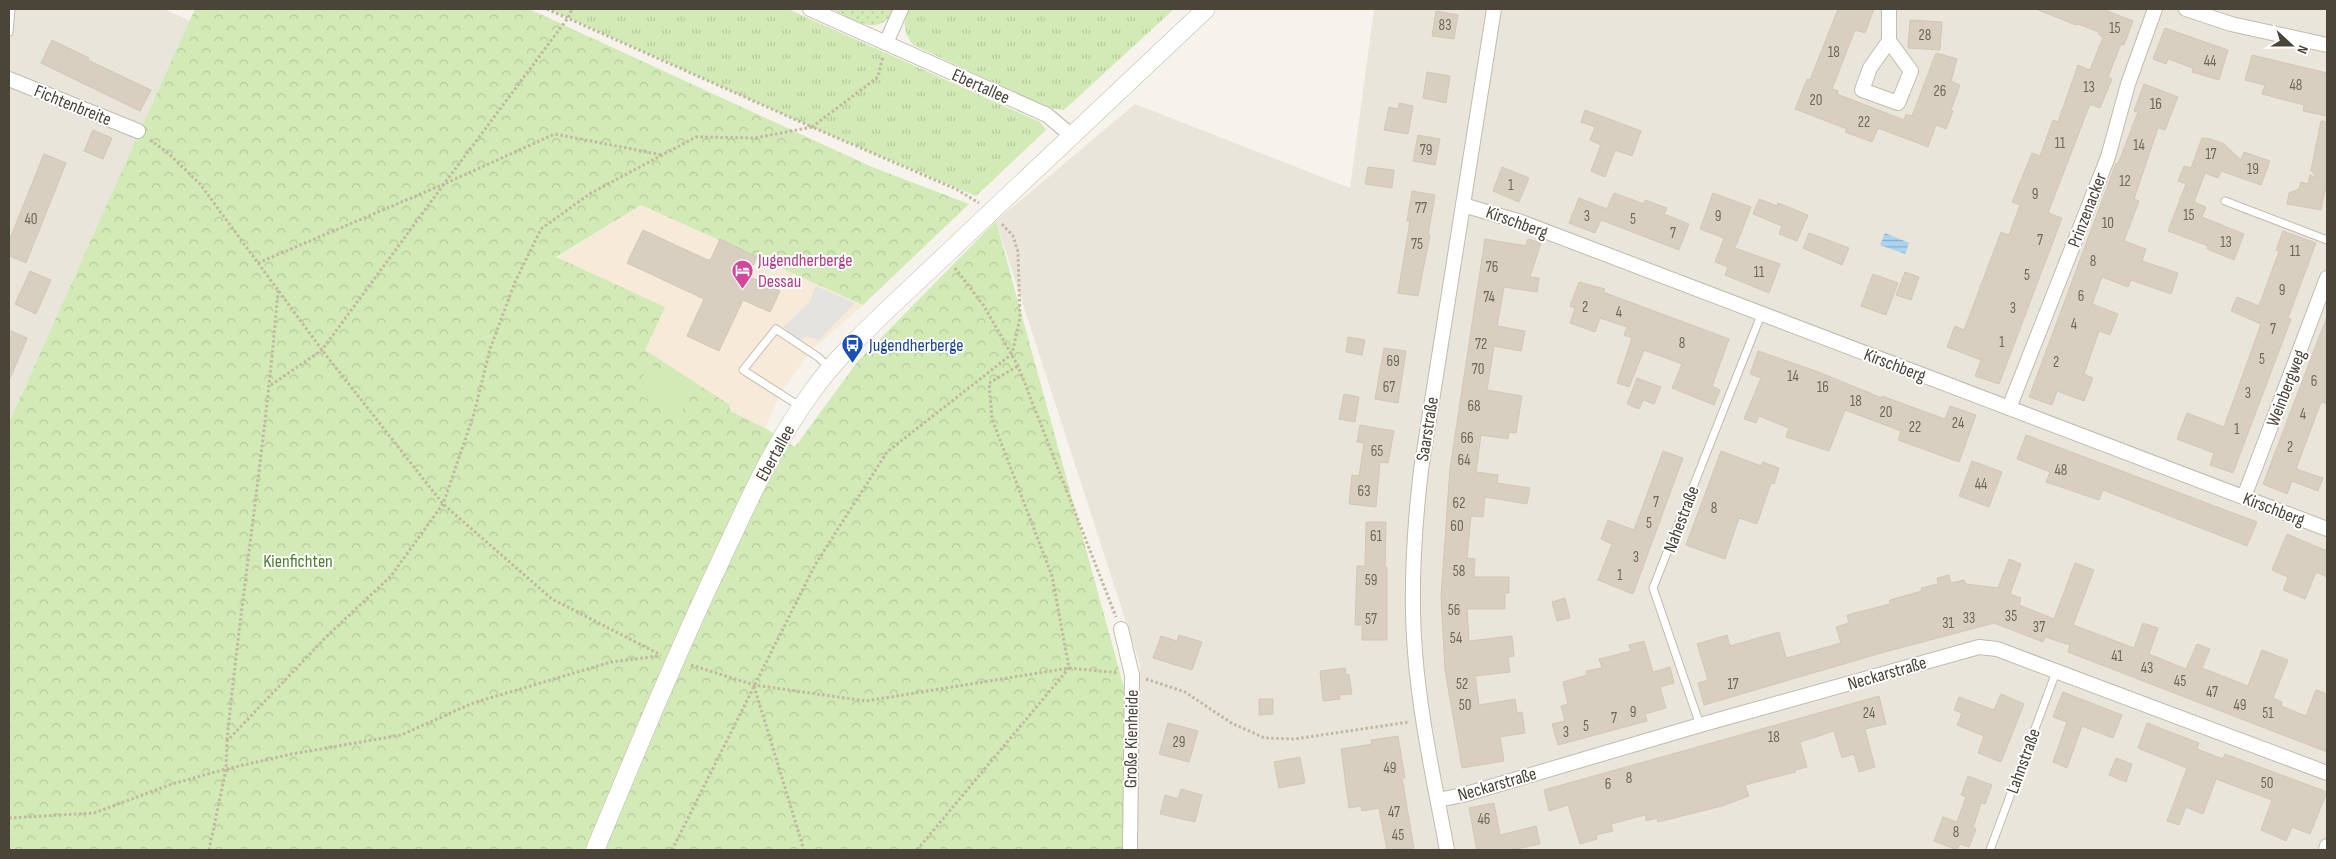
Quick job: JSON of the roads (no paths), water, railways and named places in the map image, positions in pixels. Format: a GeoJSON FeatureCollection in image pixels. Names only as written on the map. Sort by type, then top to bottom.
{"type":"FeatureCollection","features":[{"type":"Feature","properties":{"kind":"street","name":"Ebertallee"},"geometry":{"type":"LineString","coordinates":[[810,9],[1047,115],[1072,136]]}},
{"type":"Feature","properties":{"kind":"street"},"geometry":{"type":"LineString","coordinates":[[886,43],[901,9]]}},
{"type":"Feature","properties":{"kind":"street","name":"Ebertallee"},"geometry":{"type":"LineString","coordinates":[[595,850],[668,654],[759,480],[801,407],[830,368],[945,256],[984,207],[1072,136],[1206,9]]}},
{"type":"Feature","properties":{"kind":"street","name":"Saarstraße"},"geometry":{"type":"LineString","coordinates":[[1447,850],[1424,720],[1414,630],[1415,528],[1421,470],[1494,9]]}},
{"type":"Feature","properties":{"kind":"street"},"geometry":{"type":"LineString","coordinates":[[1889,9],[1889,41]]}},
{"type":"Feature","properties":{"kind":"street","name":"Prinzenacker"},"geometry":{"type":"LineString","coordinates":[[2009,408],[2108,157],[2128,84],[2155,9]]}},
{"type":"Feature","properties":{"kind":"street"},"geometry":{"type":"LineString","coordinates":[[2192,10],[2231,24],[2327,45]]}},
{"type":"Feature","properties":{"kind":"street","name":"Fichtenbreite"},"geometry":{"type":"LineString","coordinates":[[9,79],[138,130]]}},
{"type":"Feature","properties":{"kind":"street","name":"Kirschberg"},"geometry":{"type":"LineString","coordinates":[[1463,204],[1521,222],[2327,529]]}},
{"type":"Feature","properties":{"kind":"street","name":"Weinbergweg"},"geometry":{"type":"LineString","coordinates":[[2244,497],[2327,278]]}},
{"type":"Feature","properties":{"kind":"street","name":"Große Kienheide"},"geometry":{"type":"LineString","coordinates":[[1121,630],[1132,675],[1130,850]]}},
{"type":"Feature","properties":{"kind":"street","name":"Neckarstraße"},"geometry":{"type":"LineString","coordinates":[[1438,800],[1463,795],[1700,725],[1979,647],[1997,649],[2327,773]]}},
{"type":"Feature","properties":{"kind":"street"},"geometry":{"type":"LineString","coordinates":[[2326,850],[2327,846]]}},
{"type":"Feature","properties":{"kind":"lane"},"geometry":{"type":"LineString","coordinates":[[9,32],[11,9]]}},
{"type":"Feature","properties":{"kind":"lane"},"geometry":{"type":"LineString","coordinates":[[2225,201],[2327,240]]}},
{"type":"Feature","properties":{"kind":"lane","name":"Nahestraße"},"geometry":{"type":"LineString","coordinates":[[1700,725],[1654,588],[1761,315]]}},
{"type":"Feature","properties":{"kind":"lane"},"geometry":{"type":"LineString","coordinates":[[801,407],[743,370],[776,329],[818,357],[830,368]]}},
{"type":"Feature","properties":{"kind":"lane","name":"Lahnstraße"},"geometry":{"type":"LineString","coordinates":[[1990,850],[2056,672]]}},
{"type":"Feature","properties":{"kind":"water"},"geometry":{"type":"Polygon","coordinates":[[[1885,233],[1909,243],[1905,254],[1880,245],[1885,233]]]}},
{"type":"Feature","properties":{"kind":"place","name":"Jugendherberge Dessau"},"geometry":{"type":"Point","coordinates":[742,289]}},
{"type":"Feature","properties":{"kind":"place","name":"Jugendherberge"},"geometry":{"type":"Point","coordinates":[853,364]}},
{"type":"Feature","properties":{"kind":"park label","name":"Kienfichten"},"geometry":{"type":"Point","coordinates":[298,561]}}]}
